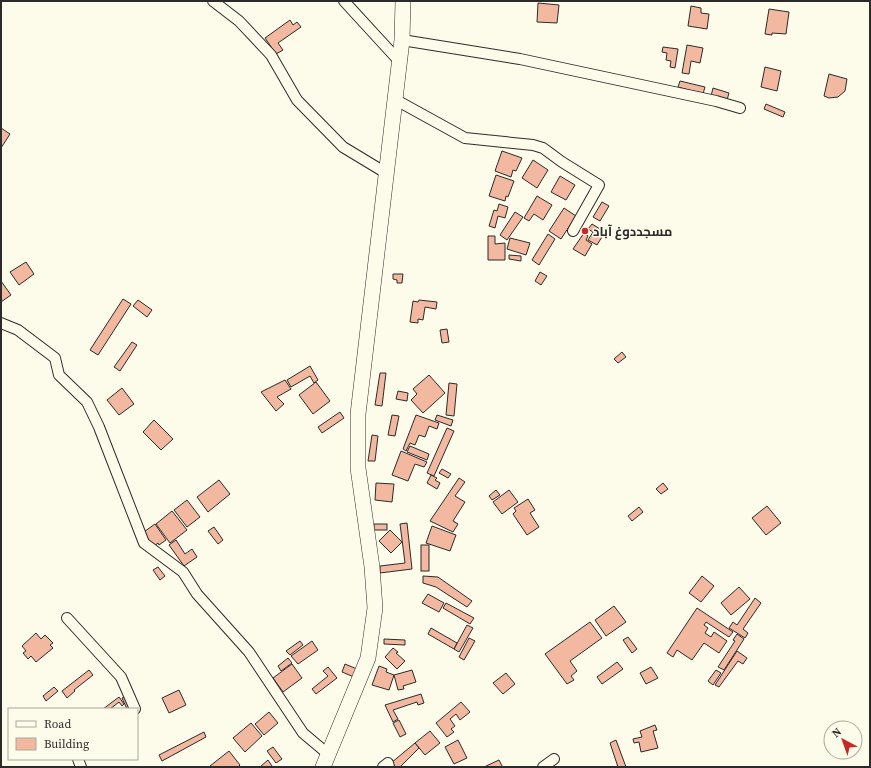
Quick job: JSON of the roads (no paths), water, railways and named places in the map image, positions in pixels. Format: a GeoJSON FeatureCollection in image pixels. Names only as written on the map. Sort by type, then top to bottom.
{"type":"FeatureCollection","features":[{"type":"Feature","properties":{"kind":"highway"},"geometry":{"type":"LineString","coordinates":[[326,761],[368,658],[375,608],[372,567],[358,468],[358,414],[396,100],[402,40],[403,1]]}},
{"type":"Feature","properties":{"kind":"street"},"geometry":{"type":"LineString","coordinates":[[213,1],[239,21],[271,55],[297,100],[343,147],[386,173]]}},
{"type":"Feature","properties":{"kind":"street"},"geometry":{"type":"LineString","coordinates":[[344,1],[400,62]]}},
{"type":"Feature","properties":{"kind":"street"},"geometry":{"type":"LineString","coordinates":[[402,40],[520,59],[716,101],[740,108]]}},
{"type":"Feature","properties":{"kind":"street"},"geometry":{"type":"LineString","coordinates":[[396,100],[465,138],[532,145],[543,148],[562,162],[599,185],[573,231]]}},
{"type":"Feature","properties":{"kind":"street"},"geometry":{"type":"LineString","coordinates":[[1,323],[18,330],[55,358],[59,375],[87,402],[99,427],[144,543],[183,572],[197,594],[249,652],[303,733],[326,761]]}},
{"type":"Feature","properties":{"kind":"street"},"geometry":{"type":"LineString","coordinates":[[67,618],[120,677],[135,708]]}},
{"type":"Feature","properties":{"kind":"street"},"geometry":{"type":"LineString","coordinates":[[543,767],[554,759]]}},
{"type":"Feature","properties":{"kind":"street"},"geometry":{"type":"LineString","coordinates":[[383,767],[388,763],[389,767]]}},
{"type":"Feature","properties":{"kind":"place","name":"مسجددوغ آباد"},"geometry":{"type":"Point","coordinates":[585,231]}}]}
